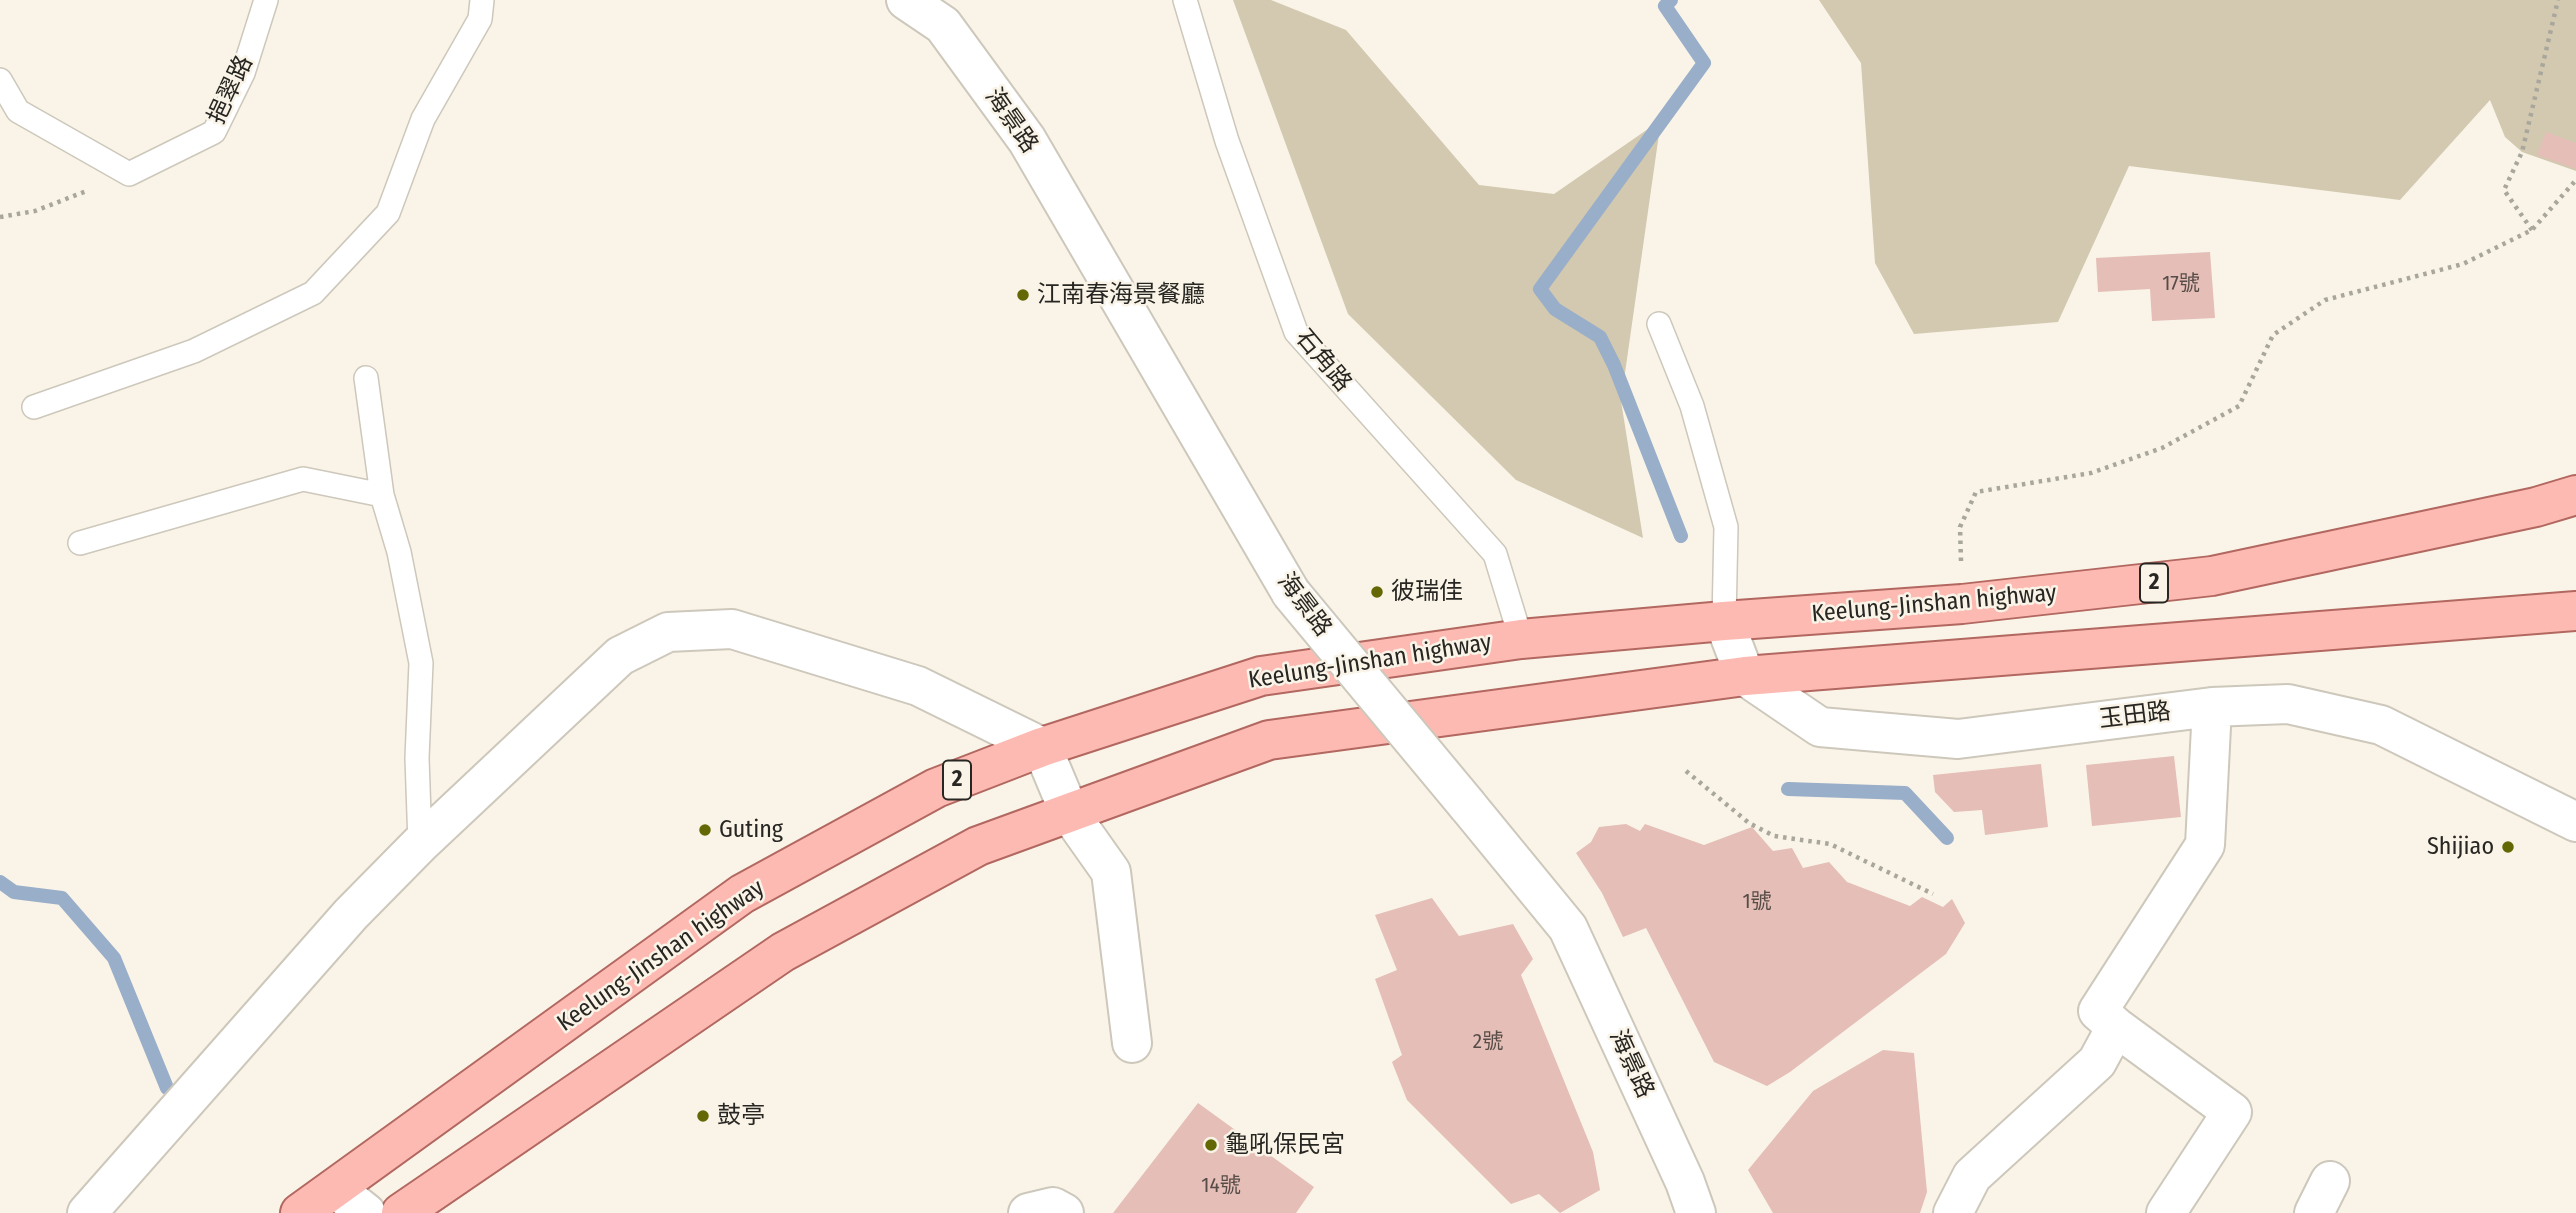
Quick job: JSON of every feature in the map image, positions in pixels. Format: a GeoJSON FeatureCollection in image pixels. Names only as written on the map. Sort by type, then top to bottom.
{"type":"FeatureCollection","features":[{"type":"Feature","properties":{"kind":"main road","name":"Keelung-Jinshan highway"},"geometry":{"type":"LineString","coordinates":[[300,1213],[742,894],[936,788],[1042,747],[1261,676],[1521,639],[1962,604],[2212,576],[2576,495]]}},
{"type":"Feature","properties":{"kind":"main road"},"geometry":{"type":"LineString","coordinates":[[401,1213],[783,952],[978,846],[1269,740],[1745,676],[2576,611]]}},
{"type":"Feature","properties":{"kind":"street","name":"海景路"},"geometry":{"type":"LineString","coordinates":[[906,0],[943,25],[1027,140],[1291,593],[1567,928],[1685,1182],[1696,1213]]}},
{"type":"Feature","properties":{"kind":"street"},"geometry":{"type":"LineString","coordinates":[[1724,621],[1745,676]]}},
{"type":"Feature","properties":{"kind":"street"},"geometry":{"type":"LineString","coordinates":[[87,1213],[351,914],[420,844],[620,656],[668,632],[732,629],[785,645],[918,686],[1042,747],[1070,814],[1111,872],[1132,1044]]}},
{"type":"Feature","properties":{"kind":"street","name":"玉田路"},"geometry":{"type":"LineString","coordinates":[[1745,676],[1820,727],[1958,739],[2213,706],[2288,704],[2381,725],[2576,822]]}},
{"type":"Feature","properties":{"kind":"street"},"geometry":{"type":"LineString","coordinates":[[2166,1213],[2232,1112],[2098,1011],[2205,845],[2213,706]]}},
{"type":"Feature","properties":{"kind":"street"},"geometry":{"type":"LineString","coordinates":[[1953,1213],[1972,1176],[2097,1062],[2116,1027]]}},
{"type":"Feature","properties":{"kind":"street"},"geometry":{"type":"LineString","coordinates":[[336,1189],[366,1213]]}},
{"type":"Feature","properties":{"kind":"street"},"geometry":{"type":"LineString","coordinates":[[1028,1213],[1053,1207],[1064,1213]]}},
{"type":"Feature","properties":{"kind":"lane","name":"挹翠路"},"geometry":{"type":"LineString","coordinates":[[129,174],[214,132],[243,74],[266,0]]}},
{"type":"Feature","properties":{"kind":"lane"},"geometry":{"type":"LineString","coordinates":[[34,407],[194,351],[313,293],[388,213],[423,119],[480,19],[482,0]]}},
{"type":"Feature","properties":{"kind":"lane","name":"石角路"},"geometry":{"type":"LineString","coordinates":[[1185,0],[1227,141],[1296,332],[1495,554],[1521,639]]}},
{"type":"Feature","properties":{"kind":"lane"},"geometry":{"type":"LineString","coordinates":[[0,80],[18,111],[129,174]]}},
{"type":"Feature","properties":{"kind":"lane"},"geometry":{"type":"LineString","coordinates":[[1659,324],[1692,406],[1726,527],[1724,621]]}},
{"type":"Feature","properties":{"kind":"lane"},"geometry":{"type":"LineString","coordinates":[[366,378],[382,495],[398,552],[421,663],[417,758],[420,844]]}},
{"type":"Feature","properties":{"kind":"lane"},"geometry":{"type":"LineString","coordinates":[[80,543],[303,479],[382,495]]}},
{"type":"Feature","properties":{"kind":"path"},"geometry":{"type":"LineString","coordinates":[[2532,230],[2504,190],[2522,152],[2558,0]]}},
{"type":"Feature","properties":{"kind":"path"},"geometry":{"type":"LineString","coordinates":[[0,217],[35,211],[129,174]]}},
{"type":"Feature","properties":{"kind":"path"},"geometry":{"type":"LineString","coordinates":[[1962,604],[1960,527],[1976,492],[2091,473],[2162,448],[2239,407],[2273,335],[2325,300],[2463,264],[2532,230],[2575,181]]}},
{"type":"Feature","properties":{"kind":"path"},"geometry":{"type":"LineString","coordinates":[[1686,771],[1757,828],[1774,836],[1830,844],[1933,894]]}},
{"type":"Feature","properties":{"kind":"shaded area"},"geometry":{"type":"Polygon","coordinates":[[[1233,0],[1271,0],[1346,30],[1479,185],[1554,194],[1661,120],[1621,401],[1643,538],[1516,480],[1348,314],[1233,0]]]}},
{"type":"Feature","properties":{"kind":"shaded area"},"geometry":{"type":"Polygon","coordinates":[[[1819,0],[2576,0],[2576,171],[2522,152],[2505,137],[2490,100],[2400,200],[2129,166],[2058,322],[1914,334],[1875,263],[1861,63],[1819,0]]]}},
{"type":"Feature","properties":{"kind":"building"},"geometry":{"type":"Polygon","coordinates":[[[2546,132],[2576,143],[2576,169],[2537,155],[2546,132]]]}},
{"type":"Feature","properties":{"kind":"building"},"geometry":{"type":"Polygon","coordinates":[[[2210,252],[2215,318],[2152,321],[2150,289],[2098,292],[2096,258],[2210,252]]]}},
{"type":"Feature","properties":{"kind":"building"},"geometry":{"type":"Polygon","coordinates":[[[2174,756],[2181,817],[2092,826],[2086,765],[2174,756]]]}},
{"type":"Feature","properties":{"kind":"building"},"geometry":{"type":"Polygon","coordinates":[[[2041,764],[2048,827],[1985,835],[1982,810],[1954,812],[1935,792],[1933,775],[2041,764]]]}},
{"type":"Feature","properties":{"kind":"building"},"geometry":{"type":"Polygon","coordinates":[[[1626,824],[1640,831],[1645,824],[1704,845],[1752,827],[1773,851],[1792,848],[1803,868],[1829,862],[1847,882],[1910,906],[1922,897],[1943,907],[1952,899],[1965,923],[1946,954],[1790,1072],[1767,1086],[1714,1062],[1646,928],[1623,937],[1602,893],[1576,853],[1591,842],[1599,827],[1626,824]]]}},
{"type":"Feature","properties":{"kind":"building"},"geometry":{"type":"Polygon","coordinates":[[[1432,898],[1459,936],[1513,924],[1533,959],[1521,975],[1593,1152],[1600,1190],[1560,1213],[1539,1194],[1511,1204],[1407,1100],[1392,1062],[1402,1055],[1375,979],[1397,970],[1375,915],[1432,898]]]}},
{"type":"Feature","properties":{"kind":"building"},"geometry":{"type":"Polygon","coordinates":[[[1883,1050],[1914,1053],[1927,1192],[1920,1213],[1773,1213],[1748,1170],[1813,1091],[1883,1050]]]}},
{"type":"Feature","properties":{"kind":"building","name":"龜吼保民宮"},"geometry":{"type":"Polygon","coordinates":[[[1198,1103],[1314,1187],[1296,1213],[1113,1213],[1198,1103]]]}},
{"type":"Feature","properties":{"kind":"waterway"},"geometry":{"type":"LineString","coordinates":[[1671,0],[1665,6],[1704,63],[1540,289],[1555,309],[1600,337],[1614,365],[1681,536]]}},
{"type":"Feature","properties":{"kind":"waterway"},"geometry":{"type":"LineString","coordinates":[[1788,789],[1905,793],[1947,838]]}},
{"type":"Feature","properties":{"kind":"waterway"},"geometry":{"type":"LineString","coordinates":[[0,882],[14,892],[62,898],[114,958],[167,1088]]}},
{"type":"Feature","properties":{"kind":"place","name":"江南春海景餐廳"},"geometry":{"type":"Point","coordinates":[1023,295]}},
{"type":"Feature","properties":{"kind":"place","name":"彼瑞佳"},"geometry":{"type":"Point","coordinates":[1377,592]}},
{"type":"Feature","properties":{"kind":"place","name":"Guting"},"geometry":{"type":"Point","coordinates":[705,830]}},
{"type":"Feature","properties":{"kind":"place","name":"Shijiao"},"geometry":{"type":"Point","coordinates":[2508,847]}},
{"type":"Feature","properties":{"kind":"place","name":"鼓亭"},"geometry":{"type":"Point","coordinates":[703,1116]}},
{"type":"Feature","properties":{"kind":"place","name":"龜吼保民宮"},"geometry":{"type":"Point","coordinates":[1211,1145]}}]}
